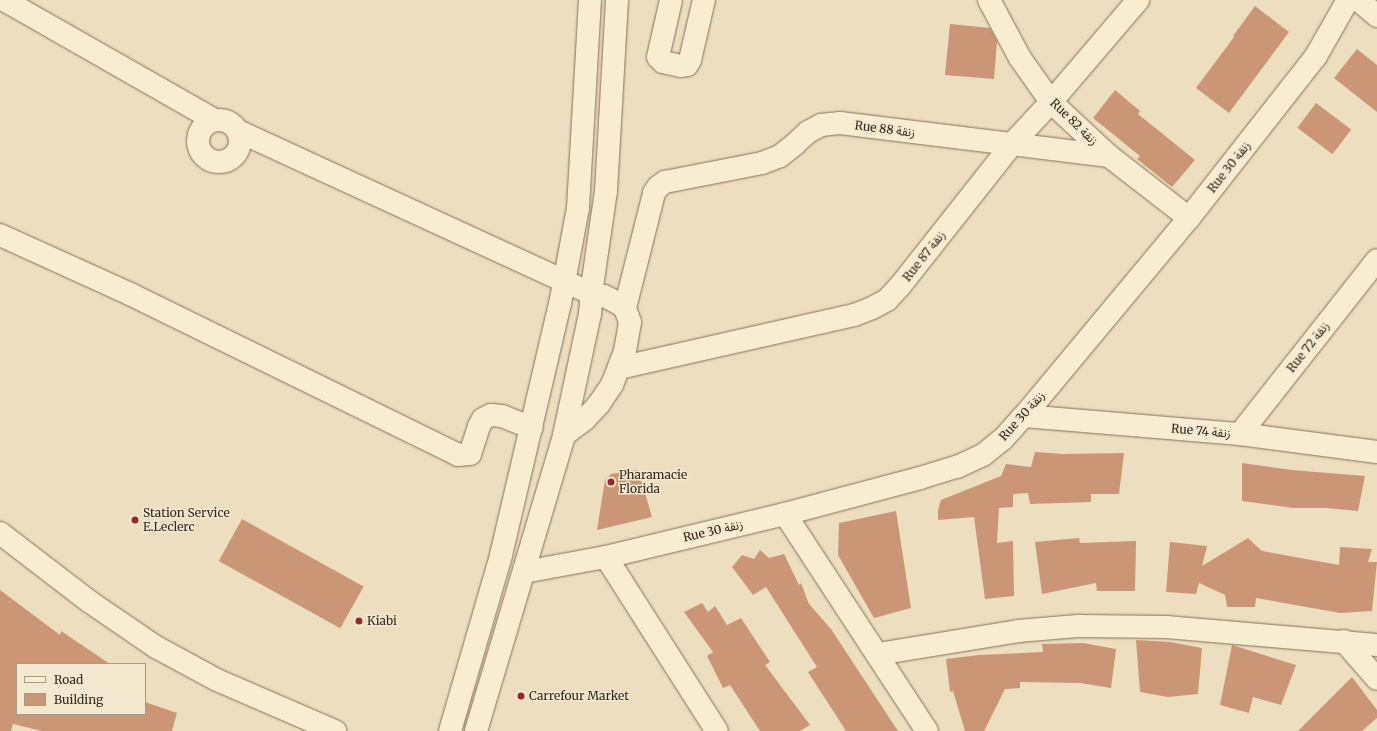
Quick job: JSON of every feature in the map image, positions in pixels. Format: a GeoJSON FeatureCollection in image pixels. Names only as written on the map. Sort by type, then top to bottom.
{"type":"FeatureCollection","features":[{"type":"Feature","properties":{"kind":"street"},"geometry":{"type":"LineString","coordinates":[[4,0],[214,120],[228,122],[238,131],[563,281],[592,294],[616,302],[625,308],[630,322],[625,351],[612,384],[599,404],[585,419],[564,435]]}},
{"type":"Feature","properties":{"kind":"street"},"geometry":{"type":"LineString","coordinates":[[450,731],[501,555],[532,428],[578,208],[590,0]]}},
{"type":"Feature","properties":{"kind":"street"},"geometry":{"type":"LineString","coordinates":[[476,731],[564,435],[590,314],[606,191],[617,0]]}},
{"type":"Feature","properties":{"kind":"street"},"geometry":{"type":"LineString","coordinates":[[671,0],[658,57],[663,62],[681,66],[687,65],[690,60],[704,0]]}},
{"type":"Feature","properties":{"kind":"street","name":"Rue 82 زنقة"},"geometry":{"type":"LineString","coordinates":[[987,0],[1020,58],[1051,102],[1110,156],[1189,218]]}},
{"type":"Feature","properties":{"kind":"street","name":"Rue 87 زنقة"},"geometry":{"type":"LineString","coordinates":[[619,368],[854,315],[887,300],[900,286],[1012,144],[1051,102],[1138,0]]}},
{"type":"Feature","properties":{"kind":"street","name":"Rue 30 زنقة"},"geometry":{"type":"LineString","coordinates":[[524,572],[606,557],[785,514],[957,467],[983,455],[1003,439],[1024,416],[1189,218],[1316,56],[1348,0]]}},
{"type":"Feature","properties":{"kind":"street"},"geometry":{"type":"LineString","coordinates":[[1358,0],[1377,16]]}},
{"type":"Feature","properties":{"kind":"street"},"geometry":{"type":"LineString","coordinates":[[214,120],[205,124],[200,130],[198,137],[200,151],[210,160],[221,162],[233,156],[240,144],[238,131]]}},
{"type":"Feature","properties":{"kind":"street","name":"Rue 88 زنقة"},"geometry":{"type":"LineString","coordinates":[[625,308],[654,193],[658,187],[672,180],[762,163],[780,156],[794,146],[808,132],[821,125],[840,123],[1110,156]]}},
{"type":"Feature","properties":{"kind":"street"},"geometry":{"type":"LineString","coordinates":[[0,235],[255,355],[458,455],[470,454],[479,426],[483,419],[491,415],[502,416],[532,428]]}},
{"type":"Feature","properties":{"kind":"street","name":"Rue 72 زنقة"},"geometry":{"type":"LineString","coordinates":[[1240,434],[1377,260]]}},
{"type":"Feature","properties":{"kind":"street","name":"Rue 74 زنقة"},"geometry":{"type":"LineString","coordinates":[[1024,416],[1240,434],[1377,452]]}},
{"type":"Feature","properties":{"kind":"street"},"geometry":{"type":"LineString","coordinates":[[785,514],[927,731]]}},
{"type":"Feature","properties":{"kind":"street"},"geometry":{"type":"LineString","coordinates":[[0,533],[90,602],[156,647],[217,680],[335,731]]}},
{"type":"Feature","properties":{"kind":"street"},"geometry":{"type":"LineString","coordinates":[[606,557],[717,731]]}},
{"type":"Feature","properties":{"kind":"street"},"geometry":{"type":"LineString","coordinates":[[878,654],[1018,631],[1078,626],[1166,627],[1377,645]]}},
{"type":"Feature","properties":{"kind":"street"},"geometry":{"type":"LineString","coordinates":[[1344,641],[1377,679]]}},
{"type":"Feature","properties":{"kind":"building"},"geometry":{"type":"Polygon","coordinates":[[[1255,6],[1289,32],[1229,113],[1196,88],[1255,6]]]}},
{"type":"Feature","properties":{"kind":"building"},"geometry":{"type":"Polygon","coordinates":[[[950,24],[990,28],[997,41],[994,79],[945,75],[950,24]]]}},
{"type":"Feature","properties":{"kind":"building"},"geometry":{"type":"Polygon","coordinates":[[[1357,49],[1377,65],[1377,112],[1334,78],[1357,49]]]}},
{"type":"Feature","properties":{"kind":"building"},"geometry":{"type":"Polygon","coordinates":[[[1115,90],[1140,111],[1138,114],[1195,160],[1172,187],[1137,159],[1140,156],[1093,118],[1115,90]]]}},
{"type":"Feature","properties":{"kind":"building"},"geometry":{"type":"Polygon","coordinates":[[[1316,103],[1351,129],[1332,154],[1297,128],[1316,103]]]}},
{"type":"Feature","properties":{"kind":"building"},"geometry":{"type":"Polygon","coordinates":[[[1035,452],[1063,454],[1124,453],[1119,494],[1091,494],[1091,502],[1030,504],[1028,493],[1013,494],[1013,507],[999,508],[997,543],[1013,541],[1014,596],[985,599],[974,517],[938,520],[938,510],[941,500],[1001,476],[1006,464],[1031,467],[1035,452]]]}},
{"type":"Feature","properties":{"kind":"building"},"geometry":{"type":"Polygon","coordinates":[[[1242,463],[1292,470],[1365,476],[1358,511],[1327,508],[1293,508],[1242,501],[1242,463]]]}},
{"type":"Feature","properties":{"kind":"building"},"geometry":{"type":"Polygon","coordinates":[[[638,470],[652,517],[597,530],[605,480],[611,474],[638,470]]]}},
{"type":"Feature","properties":{"kind":"building"},"geometry":{"type":"Polygon","coordinates":[[[896,511],[911,608],[874,618],[838,555],[839,523],[896,511]]]}},
{"type":"Feature","properties":{"kind":"building"},"geometry":{"type":"Polygon","coordinates":[[[242,519],[364,586],[340,628],[219,561],[242,519]]]}},
{"type":"Feature","properties":{"kind":"building"},"geometry":{"type":"Polygon","coordinates":[[[1079,538],[1080,543],[1136,541],[1135,591],[1097,591],[1096,583],[1042,594],[1035,542],[1079,538]]]}},
{"type":"Feature","properties":{"kind":"building"},"geometry":{"type":"Polygon","coordinates":[[[1248,538],[1262,551],[1339,565],[1340,547],[1372,549],[1368,562],[1377,562],[1372,611],[1340,613],[1256,598],[1255,607],[1227,607],[1225,595],[1199,583],[1196,594],[1166,592],[1170,542],[1207,546],[1202,566],[1248,538]]]}},
{"type":"Feature","properties":{"kind":"building"},"geometry":{"type":"Polygon","coordinates":[[[760,550],[769,558],[784,554],[799,585],[801,583],[809,604],[831,629],[898,731],[846,731],[808,672],[817,667],[766,587],[753,595],[732,567],[742,555],[754,559],[760,550]]]}},
{"type":"Feature","properties":{"kind":"building"},"geometry":{"type":"Polygon","coordinates":[[[0,590],[60,635],[61,631],[109,663],[16,663],[16,715],[146,715],[146,702],[177,713],[172,731],[42,731],[13,724],[11,731],[0,731],[0,590]]]}},
{"type":"Feature","properties":{"kind":"building"},"geometry":{"type":"Polygon","coordinates":[[[702,603],[708,612],[715,606],[727,625],[741,618],[770,662],[765,665],[810,725],[800,731],[760,731],[730,685],[723,688],[707,656],[713,652],[684,612],[702,603]]]}},
{"type":"Feature","properties":{"kind":"building"},"geometry":{"type":"Polygon","coordinates":[[[1136,640],[1170,642],[1202,648],[1198,694],[1168,697],[1140,692],[1136,640]]]}},
{"type":"Feature","properties":{"kind":"building"},"geometry":{"type":"Polygon","coordinates":[[[1083,643],[1116,649],[1111,688],[1080,683],[1020,682],[1020,688],[1005,689],[984,731],[965,731],[953,691],[950,692],[946,659],[979,655],[1043,652],[1042,644],[1083,643]]]}},
{"type":"Feature","properties":{"kind":"building"},"geometry":{"type":"Polygon","coordinates":[[[1232,645],[1296,665],[1281,705],[1253,697],[1249,713],[1220,705],[1232,645]]]}},
{"type":"Feature","properties":{"kind":"building"},"geometry":{"type":"Polygon","coordinates":[[[1352,677],[1377,710],[1377,718],[1362,731],[1298,731],[1352,677]]]}},
{"type":"Feature","properties":{"kind":"place","name":"Pharamacie Florida"},"geometry":{"type":"Point","coordinates":[611,482]}},
{"type":"Feature","properties":{"kind":"place","name":"Station Service E.Leclerc"},"geometry":{"type":"Point","coordinates":[135,520]}},
{"type":"Feature","properties":{"kind":"place","name":"Kiabi"},"geometry":{"type":"Point","coordinates":[359,621]}},
{"type":"Feature","properties":{"kind":"place","name":"Carrefour Market"},"geometry":{"type":"Point","coordinates":[521,696]}}]}
